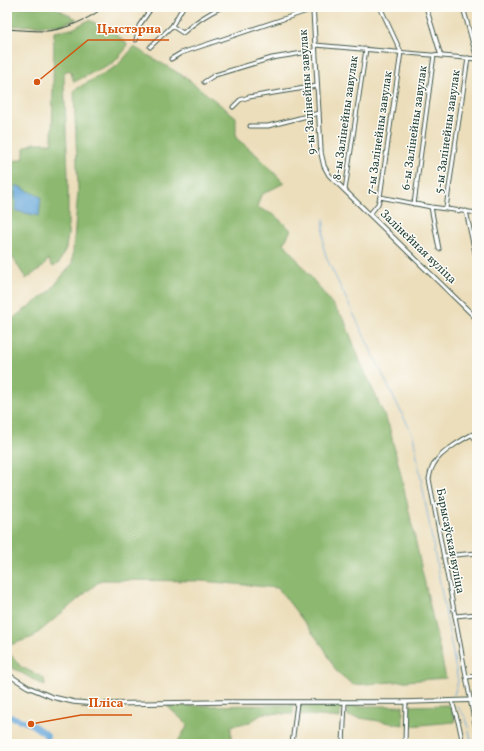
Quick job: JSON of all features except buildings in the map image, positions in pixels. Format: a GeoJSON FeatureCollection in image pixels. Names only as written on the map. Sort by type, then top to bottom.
{"type":"FeatureCollection","features":[{"type":"Feature","properties":{"kind":"street"},"geometry":{"type":"LineString","coordinates":[[136,40],[139,26],[152,7]]}},
{"type":"Feature","properties":{"kind":"street"},"geometry":{"type":"LineString","coordinates":[[150,47],[172,26],[183,7]]}},
{"type":"Feature","properties":{"kind":"street"},"geometry":{"type":"LineString","coordinates":[[172,26],[183,33],[194,22],[208,13],[222,7]]}},
{"type":"Feature","properties":{"kind":"street"},"geometry":{"type":"LineString","coordinates":[[380,7],[400,52]]}},
{"type":"Feature","properties":{"kind":"street"},"geometry":{"type":"LineString","coordinates":[[426,7],[441,56]]}},
{"type":"Feature","properties":{"kind":"street"},"geometry":{"type":"LineString","coordinates":[[315,45],[477,59],[463,7]]}},
{"type":"Feature","properties":{"kind":"street"},"geometry":{"type":"LineString","coordinates":[[171,59],[181,53],[313,8]]}},
{"type":"Feature","properties":{"kind":"street","name":"9-ы Залінейны завулак"},"geometry":{"type":"LineString","coordinates":[[313,8],[321,153],[324,166],[329,175],[345,190]]}},
{"type":"Feature","properties":{"kind":"street","name":"8-ы Залінейны завулак"},"geometry":{"type":"LineString","coordinates":[[345,190],[366,49]]}},
{"type":"Feature","properties":{"kind":"street"},"geometry":{"type":"LineString","coordinates":[[204,82],[215,75],[272,58],[315,51]]}},
{"type":"Feature","properties":{"kind":"street","name":"7-ы Залінейны завулак"},"geometry":{"type":"LineString","coordinates":[[370,214],[378,204],[380,197],[400,52]]}},
{"type":"Feature","properties":{"kind":"street","name":"6-ы Залінейны завулак"},"geometry":{"type":"LineString","coordinates":[[414,204],[434,56]]}},
{"type":"Feature","properties":{"kind":"street","name":"5-ы Залінейны завулак"},"geometry":{"type":"LineString","coordinates":[[446,208],[468,58]]}},
{"type":"Feature","properties":{"kind":"street"},"geometry":{"type":"LineString","coordinates":[[233,107],[240,100],[249,97],[317,86]]}},
{"type":"Feature","properties":{"kind":"street"},"geometry":{"type":"LineString","coordinates":[[250,126],[268,126],[319,113]]}},
{"type":"Feature","properties":{"kind":"street","name":"Залінейная вуліца"},"geometry":{"type":"LineString","coordinates":[[345,190],[477,319]]}},
{"type":"Feature","properties":{"kind":"street"},"geometry":{"type":"LineString","coordinates":[[380,197],[431,207],[477,213]]}},
{"type":"Feature","properties":{"kind":"street","name":"5-ы Залінейны завулак"},"geometry":{"type":"LineString","coordinates":[[431,207],[439,249]]}},
{"type":"Feature","properties":{"kind":"street"},"geometry":{"type":"LineString","coordinates":[[466,211],[477,262]]}},
{"type":"Feature","properties":{"kind":"street"},"geometry":{"type":"LineString","coordinates":[[477,432],[472,434],[477,441]]}},
{"type":"Feature","properties":{"kind":"street","name":"Барысаўская вуліца"},"geometry":{"type":"LineString","coordinates":[[472,434],[449,449],[434,463],[429,479],[477,733]]}},
{"type":"Feature","properties":{"kind":"street"},"geometry":{"type":"LineString","coordinates":[[444,556],[477,552]]}},
{"type":"Feature","properties":{"kind":"street"},"geometry":{"type":"LineString","coordinates":[[455,616],[477,614]]}},
{"type":"Feature","properties":{"kind":"street"},"geometry":{"type":"LineString","coordinates":[[7,674],[28,687],[52,697],[74,702],[99,704],[223,702],[345,703],[477,700]]}},
{"type":"Feature","properties":{"kind":"street"},"geometry":{"type":"LineString","coordinates":[[466,676],[477,676]]}},
{"type":"Feature","properties":{"kind":"street"},"geometry":{"type":"LineString","coordinates":[[452,701],[463,744]]}},
{"type":"Feature","properties":{"kind":"street"},"geometry":{"type":"LineString","coordinates":[[405,744],[406,702]]}},
{"type":"Feature","properties":{"kind":"street"},"geometry":{"type":"LineString","coordinates":[[292,744],[296,703]]}},
{"type":"Feature","properties":{"kind":"street"},"geometry":{"type":"LineString","coordinates":[[343,744],[345,703]]}},
{"type":"Feature","properties":{"kind":"green space"},"geometry":{"type":"Polygon","coordinates":[[[54,7],[77,19],[60,25],[7,26],[7,8],[54,7]]]}},
{"type":"Feature","properties":{"kind":"green space"},"geometry":{"type":"Polygon","coordinates":[[[89,20],[115,33],[127,44],[125,50],[114,62],[74,82],[70,70],[64,72],[68,174],[68,235],[66,248],[59,263],[53,267],[48,259],[44,266],[26,279],[13,258],[7,259],[7,154],[9,154],[15,161],[24,158],[24,148],[34,143],[52,143],[54,32],[72,29],[89,20]]]}},
{"type":"Feature","properties":{"kind":"green space"},"geometry":{"type":"Polygon","coordinates":[[[134,47],[185,77],[236,117],[236,138],[257,155],[284,183],[261,195],[257,207],[274,215],[291,230],[284,243],[344,319],[360,361],[389,426],[446,678],[353,685],[336,671],[324,648],[278,588],[202,581],[101,580],[33,637],[7,646],[7,325],[16,316],[49,292],[72,264],[78,191],[74,90],[117,66],[134,47]]]}},
{"type":"Feature","properties":{"kind":"green space"},"geometry":{"type":"Polygon","coordinates":[[[7,650],[21,667],[44,678],[45,686],[7,665],[7,650]]]}},
{"type":"Feature","properties":{"kind":"green space"},"geometry":{"type":"Polygon","coordinates":[[[294,705],[293,714],[264,713],[250,722],[231,726],[231,744],[176,744],[188,725],[167,706],[294,705]]]}},
{"type":"Feature","properties":{"kind":"green space"},"geometry":{"type":"Polygon","coordinates":[[[450,705],[455,722],[409,726],[408,706],[450,705]]]}},
{"type":"Feature","properties":{"kind":"green space"},"geometry":{"type":"Polygon","coordinates":[[[299,706],[341,706],[340,718],[298,714],[299,706]]]}},
{"type":"Feature","properties":{"kind":"green space"},"geometry":{"type":"Polygon","coordinates":[[[347,706],[403,706],[403,725],[348,716],[347,706]]]}},
{"type":"Feature","properties":{"kind":"water"},"geometry":{"type":"Polygon","coordinates":[[[16,185],[41,197],[39,216],[16,211],[16,185]]]}},
{"type":"Feature","properties":{"kind":"waterway"},"geometry":{"type":"LineString","coordinates":[[324,219],[323,246],[327,259],[413,435],[458,681],[454,695]]}},
{"type":"Feature","properties":{"kind":"waterway"},"geometry":{"type":"LineString","coordinates":[[457,706],[466,718],[472,744]]}},
{"type":"Feature","properties":{"kind":"waterway"},"geometry":{"type":"LineString","coordinates":[[7,716],[31,724],[47,735],[45,744]]}},
{"type":"Feature","properties":{"kind":"railway"},"geometry":{"type":"LineString","coordinates":[[7,29],[42,31],[54,30],[70,26],[85,19],[104,7]]}},
{"type":"Feature","properties":{"kind":"place","name":"Цыстэрна"},"geometry":{"type":"Point","coordinates":[37,82]}},
{"type":"Feature","properties":{"kind":"place","name":"Пліса"},"geometry":{"type":"Point","coordinates":[31,724]}}]}
